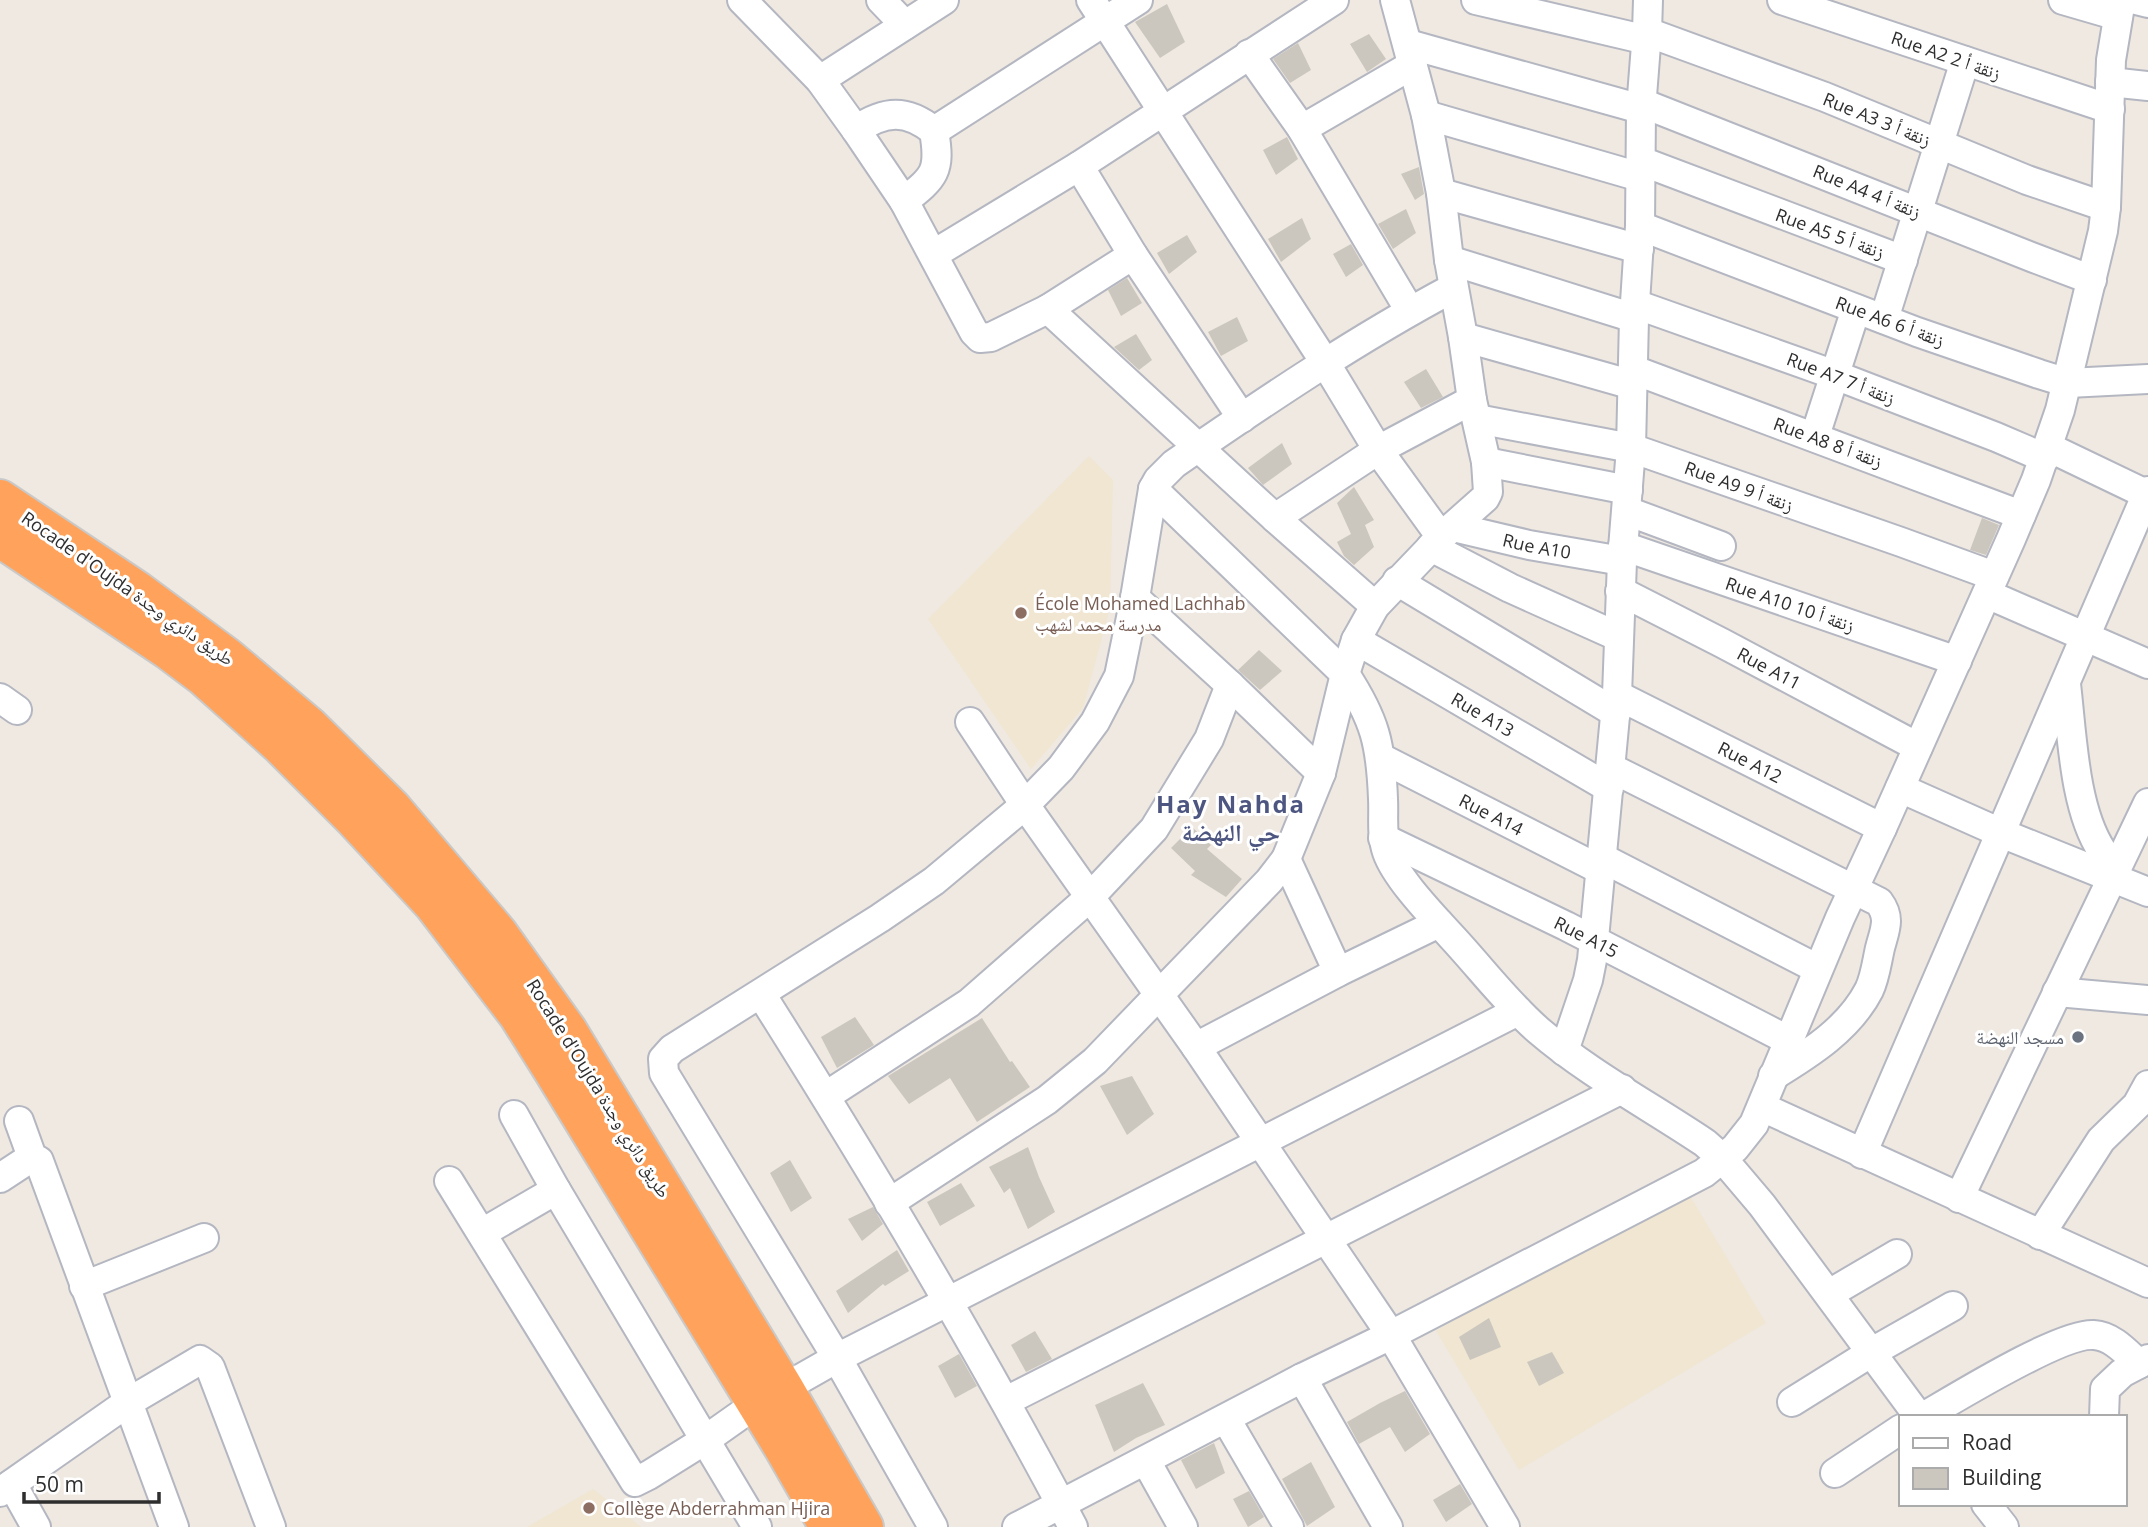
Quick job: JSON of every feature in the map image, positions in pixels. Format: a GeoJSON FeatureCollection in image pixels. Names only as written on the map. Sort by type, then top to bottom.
{"type":"FeatureCollection","features":[{"type":"Feature","properties":{"kind":"highway","name":"Rocade d'Oujda طريق دائري وجدة"},"geometry":{"type":"LineString","coordinates":[[0,499],[138,591],[227,657],[309,726],[392,808],[498,933],[568,1031],[770,1396],[829,1527]]}},
{"type":"Feature","properties":{"kind":"highway","name":"Rocade d'Oujda طريق دائري وجدة"},"geometry":{"type":"LineString","coordinates":[[0,538],[204,677],[279,744],[433,904],[524,1026],[770,1396],[844,1489],[864,1527]]}},
{"type":"Feature","properties":{"kind":"street"},"geometry":{"type":"LineString","coordinates":[[742,0],[820,80],[856,130],[904,201],[974,332],[980,338],[991,337],[1048,309],[1133,255]]}},
{"type":"Feature","properties":{"kind":"street"},"geometry":{"type":"LineString","coordinates":[[881,0],[905,25]]}},
{"type":"Feature","properties":{"kind":"street"},"geometry":{"type":"LineString","coordinates":[[820,80],[944,0]]}},
{"type":"Feature","properties":{"kind":"street"},"geometry":{"type":"LineString","coordinates":[[934,131],[1099,10],[1138,0]]}},
{"type":"Feature","properties":{"kind":"street"},"geometry":{"type":"LineString","coordinates":[[934,254],[1079,166],[1334,0]]}},
{"type":"Feature","properties":{"kind":"street"},"geometry":{"type":"LineString","coordinates":[[890,1203],[1047,1100],[1094,1061],[1253,899],[1286,859],[1321,773],[1356,640],[1375,606],[1442,537],[1479,506],[1488,492],[1486,462],[1453,288],[1441,193],[1426,116],[1395,0]]}},
{"type":"Feature","properties":{"kind":"street","name":"Rue A3 زنقة أ 3"},"geometry":{"type":"LineString","coordinates":[[1476,0],[1647,36],[1825,97],[2053,190],[2106,207]]}},
{"type":"Feature","properties":{"kind":"street"},"geometry":{"type":"LineString","coordinates":[[1564,1051],[1588,980],[1594,940],[1616,704],[1622,554],[1631,448],[1641,106],[1648,0]]}},
{"type":"Feature","properties":{"kind":"street","name":"Rue A2 زنقة أ 2"},"geometry":{"type":"LineString","coordinates":[[1782,0],[1965,61],[2110,96],[2148,86]]}},
{"type":"Feature","properties":{"kind":"street"},"geometry":{"type":"LineString","coordinates":[[2063,0],[2125,5],[2148,3]]}},
{"type":"Feature","properties":{"kind":"street"},"geometry":{"type":"LineString","coordinates":[[1017,1527],[1067,1516],[1146,1461],[1704,1173],[1723,1159],[1749,1132],[1762,1107],[1853,888],[1956,662],[2046,452],[2068,383],[2103,231],[2110,96],[2125,5]]}},
{"type":"Feature","properties":{"kind":"street"},"geometry":{"type":"LineString","coordinates":[[1099,10],[1326,364],[1378,450],[1442,537],[1510,588],[1619,637]]}},
{"type":"Feature","properties":{"kind":"street"},"geometry":{"type":"LineString","coordinates":[[1249,54],[1302,130],[1410,311]]}},
{"type":"Feature","properties":{"kind":"street"},"geometry":{"type":"LineString","coordinates":[[1302,130],[1410,54]]}},
{"type":"Feature","properties":{"kind":"street","name":"Rue A4 زنقة أ 4"},"geometry":{"type":"LineString","coordinates":[[1410,54],[1641,106],[2092,279]]}},
{"type":"Feature","properties":{"kind":"street","name":"Rue A5 زنقة أ 5"},"geometry":{"type":"LineString","coordinates":[[1426,116],[1640,169],[1903,260],[1965,61]]}},
{"type":"Feature","properties":{"kind":"street"},"geometry":{"type":"LineString","coordinates":[[856,130],[870,120],[888,114],[923,122],[934,131],[938,153],[937,166],[929,181],[904,201]]}},
{"type":"Feature","properties":{"kind":"street"},"geometry":{"type":"LineString","coordinates":[[1079,166],[1133,255],[1242,418]]}},
{"type":"Feature","properties":{"kind":"street","name":"Rue A6 زنقة أ 6"},"geometry":{"type":"LineString","coordinates":[[1441,193],[1639,237],[2068,383],[2148,379]]}},
{"type":"Feature","properties":{"kind":"street","name":"Rue A7 زنقة أ 7"},"geometry":{"type":"LineString","coordinates":[[1449,260],[1634,311],[1835,374],[1996,437],[2046,452],[2147,494]]}},
{"type":"Feature","properties":{"kind":"street"},"geometry":{"type":"LineString","coordinates":[[1884,319],[1903,260]]}},
{"type":"Feature","properties":{"kind":"street"},"geometry":{"type":"LineString","coordinates":[[933,1527],[837,1358],[664,1073],[663,1059],[672,1049],[934,881],[1025,805],[1061,768],[1095,722],[1119,676],[1153,489],[1158,480],[1174,464],[1242,418],[1410,311],[1453,288]]}},
{"type":"Feature","properties":{"kind":"street"},"geometry":{"type":"LineString","coordinates":[[1048,309],[1375,606]]}},
{"type":"Feature","properties":{"kind":"street"},"geometry":{"type":"LineString","coordinates":[[1815,436],[1856,309]]}},
{"type":"Feature","properties":{"kind":"street","name":"Rue A8 زنقة أ 8"},"geometry":{"type":"LineString","coordinates":[[1463,337],[1633,378],[1815,436],[2021,515]]}},
{"type":"Feature","properties":{"kind":"street"},"geometry":{"type":"LineString","coordinates":[[1275,518],[1378,450],[1475,409]]}},
{"type":"Feature","properties":{"kind":"street","name":"Rue A9 زنقة أ 9"},"geometry":{"type":"LineString","coordinates":[[1475,409],[1631,448],[1901,542],[1990,585],[2086,637],[2148,664]]}},
{"type":"Feature","properties":{"kind":"street"},"geometry":{"type":"LineString","coordinates":[[1486,462],[1628,500],[1721,545]]}},
{"type":"Feature","properties":{"kind":"street"},"geometry":{"type":"LineString","coordinates":[[1153,489],[1345,674],[1361,699],[1377,737],[1381,758],[1383,838],[1392,863],[1439,923],[1518,1011],[1564,1051],[1705,1143],[1723,1159],[1762,1205],[1919,1415]]}},
{"type":"Feature","properties":{"kind":"street"},"geometry":{"type":"LineString","coordinates":[[1862,1154],[2147,494]]}},
{"type":"Feature","properties":{"kind":"street","name":"Rue A10"},"geometry":{"type":"LineString","coordinates":[[1442,537],[1622,554]]}},
{"type":"Feature","properties":{"kind":"street","name":"Rue A10 زنقة أ 10"},"geometry":{"type":"LineString","coordinates":[[1622,554],[1956,662]]}},
{"type":"Feature","properties":{"kind":"street"},"geometry":{"type":"LineString","coordinates":[[0,560],[108,631],[118,634],[137,629]]}},
{"type":"Feature","properties":{"kind":"street","name":"Rue A12"},"geometry":{"type":"LineString","coordinates":[[1397,581],[1616,704],[1882,828]]}},
{"type":"Feature","properties":{"kind":"street","name":"Rue A11"},"geometry":{"type":"LineString","coordinates":[[1620,591],[1918,747]]}},
{"type":"Feature","properties":{"kind":"street"},"geometry":{"type":"LineString","coordinates":[[1135,598],[1321,773]]}},
{"type":"Feature","properties":{"kind":"street","name":"Rue A13"},"geometry":{"type":"LineString","coordinates":[[1356,640],[1610,778],[1879,902],[1886,912],[1886,924],[1870,988],[1852,1015],[1832,1035],[1773,1076]]}},
{"type":"Feature","properties":{"kind":"street"},"geometry":{"type":"LineString","coordinates":[[2066,684],[2079,788],[2087,822],[2114,872]]}},
{"type":"Feature","properties":{"kind":"street"},"geometry":{"type":"LineString","coordinates":[[826,1096],[969,1003],[1090,897],[1154,829],[1209,739],[1230,685]]}},
{"type":"Feature","properties":{"kind":"street"},"geometry":{"type":"LineString","coordinates":[[971,722],[1025,805],[1196,1047],[1391,1335],[1504,1526]]}},
{"type":"Feature","properties":{"kind":"street","name":"Rue A14"},"geometry":{"type":"LineString","coordinates":[[1381,758],[1818,969]]}},
{"type":"Feature","properties":{"kind":"street"},"geometry":{"type":"LineString","coordinates":[[1900,788],[2001,833],[2114,872],[2148,892]]}},
{"type":"Feature","properties":{"kind":"street"},"geometry":{"type":"LineString","coordinates":[[1959,1198],[2148,803]]}},
{"type":"Feature","properties":{"kind":"street","name":"Rue A15"},"geometry":{"type":"LineString","coordinates":[[1383,838],[1594,940],[1788,1040]]}},
{"type":"Feature","properties":{"kind":"street"},"geometry":{"type":"LineString","coordinates":[[1286,859],[1338,972]]}},
{"type":"Feature","properties":{"kind":"street"},"geometry":{"type":"LineString","coordinates":[[1196,1047],[1338,972],[1439,923]]}},
{"type":"Feature","properties":{"kind":"street"},"geometry":{"type":"LineString","coordinates":[[2057,992],[2146,995]]}},
{"type":"Feature","properties":{"kind":"street"},"geometry":{"type":"LineString","coordinates":[[761,994],[826,1096],[948,1301],[1006,1401],[1067,1516]]}},
{"type":"Feature","properties":{"kind":"street"},"geometry":{"type":"LineString","coordinates":[[449,1181],[635,1482],[705,1440],[770,1396],[837,1358],[1518,1011]]}},
{"type":"Feature","properties":{"kind":"street"},"geometry":{"type":"LineString","coordinates":[[2040,1235],[2101,1140],[2137,1105],[2148,1085]]}},
{"type":"Feature","properties":{"kind":"street"},"geometry":{"type":"LineString","coordinates":[[1006,1401],[1622,1089]]}},
{"type":"Feature","properties":{"kind":"street"},"geometry":{"type":"LineString","coordinates":[[1762,1107],[2148,1283]]}},
{"type":"Feature","properties":{"kind":"street"},"geometry":{"type":"LineString","coordinates":[[514,1115],[757,1527]]}},
{"type":"Feature","properties":{"kind":"street"},"geometry":{"type":"LineString","coordinates":[[19,1121],[32,1157],[39,1161],[174,1527]]}},
{"type":"Feature","properties":{"kind":"street"},"geometry":{"type":"LineString","coordinates":[[0,1178],[32,1157]]}},
{"type":"Feature","properties":{"kind":"street"},"geometry":{"type":"LineString","coordinates":[[482,1233],[556,1190]]}},
{"type":"Feature","properties":{"kind":"street"},"geometry":{"type":"LineString","coordinates":[[84,1286],[204,1238]]}},
{"type":"Feature","properties":{"kind":"street"},"geometry":{"type":"LineString","coordinates":[[1829,1294],[1897,1254]]}},
{"type":"Feature","properties":{"kind":"street"},"geometry":{"type":"LineString","coordinates":[[1792,1402],[1953,1306]]}},
{"type":"Feature","properties":{"kind":"street"},"geometry":{"type":"LineString","coordinates":[[1925,1415],[2057,1343],[2082,1335],[2096,1335],[2107,1339],[2143,1362],[2122,1373],[2105,1389],[2104,1415]]}},
{"type":"Feature","properties":{"kind":"street"},"geometry":{"type":"LineString","coordinates":[[36,1527],[6,1488],[127,1403],[200,1360],[210,1367],[271,1527]]}},
{"type":"Feature","properties":{"kind":"street"},"geometry":{"type":"LineString","coordinates":[[1303,1378],[1388,1527]]}},
{"type":"Feature","properties":{"kind":"street"},"geometry":{"type":"LineString","coordinates":[[1226,1419],[1289,1527]]}},
{"type":"Feature","properties":{"kind":"street"},"geometry":{"type":"LineString","coordinates":[[1835,1474],[1899,1430]]}},
{"type":"Feature","properties":{"kind":"street"},"geometry":{"type":"LineString","coordinates":[[1146,1461],[1183,1527]]}},
{"type":"Feature","properties":{"kind":"street"},"geometry":{"type":"LineString","coordinates":[[1988,1506],[2004,1527]]}},
{"type":"Feature","properties":{"kind":"shaded area","name":"École Mohamed Lachhab مدرسة محمد لشهب"},"geometry":{"type":"Polygon","coordinates":[[[1089,456],[1113,480],[1110,608],[1083,708],[1031,769],[928,619],[1089,456]]]}},
{"type":"Feature","properties":{"kind":"shaded area"},"geometry":{"type":"Polygon","coordinates":[[[1683,1184],[1766,1323],[1519,1470],[1436,1331],[1683,1184]]]}},
{"type":"Feature","properties":{"kind":"shaded area","name":"Collège Abderrahman Hjira"},"geometry":{"type":"Polygon","coordinates":[[[593,1489],[641,1527],[527,1527],[593,1489]]]}},
{"type":"Feature","properties":{"kind":"building"},"geometry":{"type":"Polygon","coordinates":[[[1167,4],[1185,42],[1160,58],[1135,22],[1167,4]]]}},
{"type":"Feature","properties":{"kind":"building"},"geometry":{"type":"Polygon","coordinates":[[[1369,34],[1386,59],[1367,72],[1350,44],[1369,34]]]}},
{"type":"Feature","properties":{"kind":"building"},"geometry":{"type":"Polygon","coordinates":[[[1298,43],[1311,70],[1290,83],[1273,59],[1298,43]]]}},
{"type":"Feature","properties":{"kind":"building"},"geometry":{"type":"Polygon","coordinates":[[[1287,137],[1298,159],[1276,175],[1263,150],[1287,137]]]}},
{"type":"Feature","properties":{"kind":"building"},"geometry":{"type":"Polygon","coordinates":[[[1419,167],[1424,194],[1415,200],[1401,174],[1419,167]]]}},
{"type":"Feature","properties":{"kind":"building"},"geometry":{"type":"Polygon","coordinates":[[[1406,209],[1416,233],[1393,249],[1378,224],[1406,209]]]}},
{"type":"Feature","properties":{"kind":"building"},"geometry":{"type":"Polygon","coordinates":[[[1302,218],[1311,239],[1281,262],[1268,239],[1302,218]]]}},
{"type":"Feature","properties":{"kind":"building"},"geometry":{"type":"Polygon","coordinates":[[[1187,235],[1197,252],[1169,274],[1157,253],[1187,235]]]}},
{"type":"Feature","properties":{"kind":"building"},"geometry":{"type":"Polygon","coordinates":[[[1351,244],[1363,265],[1346,277],[1333,254],[1351,244]]]}},
{"type":"Feature","properties":{"kind":"building"},"geometry":{"type":"Polygon","coordinates":[[[1127,278],[1142,303],[1121,316],[1108,290],[1127,278]]]}},
{"type":"Feature","properties":{"kind":"building"},"geometry":{"type":"Polygon","coordinates":[[[1237,317],[1248,341],[1221,356],[1208,332],[1237,317]]]}},
{"type":"Feature","properties":{"kind":"building"},"geometry":{"type":"Polygon","coordinates":[[[1136,334],[1152,360],[1139,370],[1114,347],[1136,334]]]}},
{"type":"Feature","properties":{"kind":"building"},"geometry":{"type":"Polygon","coordinates":[[[1426,369],[1443,397],[1421,408],[1404,382],[1426,369]]]}},
{"type":"Feature","properties":{"kind":"building"},"geometry":{"type":"Polygon","coordinates":[[[1282,443],[1292,464],[1263,485],[1248,468],[1282,443]]]}},
{"type":"Feature","properties":{"kind":"building"},"geometry":{"type":"Polygon","coordinates":[[[1354,487],[1374,520],[1365,525],[1374,547],[1354,565],[1344,556],[1337,542],[1351,534],[1337,503],[1354,487]]]}},
{"type":"Feature","properties":{"kind":"building"},"geometry":{"type":"Polygon","coordinates":[[[1982,518],[1999,525],[1986,555],[1970,550],[1982,518]]]}},
{"type":"Feature","properties":{"kind":"building"},"geometry":{"type":"Polygon","coordinates":[[[1259,650],[1282,671],[1260,690],[1238,670],[1259,650]]]}},
{"type":"Feature","properties":{"kind":"building"},"geometry":{"type":"Polygon","coordinates":[[[1192,827],[1211,845],[1207,849],[1242,879],[1226,897],[1191,875],[1195,871],[1171,848],[1192,827]]]}},
{"type":"Feature","properties":{"kind":"building"},"geometry":{"type":"Polygon","coordinates":[[[855,1017],[874,1045],[837,1068],[821,1037],[855,1017]]]}},
{"type":"Feature","properties":{"kind":"building"},"geometry":{"type":"Polygon","coordinates":[[[982,1018],[1010,1062],[1012,1061],[1030,1087],[977,1122],[950,1078],[909,1104],[888,1076],[982,1018]]]}},
{"type":"Feature","properties":{"kind":"building"},"geometry":{"type":"Polygon","coordinates":[[[1132,1076],[1154,1114],[1127,1135],[1100,1086],[1132,1076]]]}},
{"type":"Feature","properties":{"kind":"building"},"geometry":{"type":"Polygon","coordinates":[[[1028,1147],[1055,1212],[1028,1229],[1010,1188],[1004,1193],[989,1167],[1028,1147]]]}},
{"type":"Feature","properties":{"kind":"building"},"geometry":{"type":"Polygon","coordinates":[[[790,1160],[812,1198],[791,1212],[770,1173],[790,1160]]]}},
{"type":"Feature","properties":{"kind":"building"},"geometry":{"type":"Polygon","coordinates":[[[961,1183],[975,1206],[940,1226],[927,1202],[961,1183]]]}},
{"type":"Feature","properties":{"kind":"building"},"geometry":{"type":"Polygon","coordinates":[[[873,1207],[883,1224],[862,1241],[848,1219],[873,1207]]]}},
{"type":"Feature","properties":{"kind":"building"},"geometry":{"type":"Polygon","coordinates":[[[897,1250],[909,1271],[885,1286],[883,1284],[848,1313],[836,1291],[897,1250]]]}},
{"type":"Feature","properties":{"kind":"building"},"geometry":{"type":"Polygon","coordinates":[[[1489,1318],[1501,1347],[1470,1360],[1459,1337],[1489,1318]]]}},
{"type":"Feature","properties":{"kind":"building"},"geometry":{"type":"Polygon","coordinates":[[[1035,1331],[1052,1359],[1026,1372],[1011,1345],[1035,1331]]]}},
{"type":"Feature","properties":{"kind":"building"},"geometry":{"type":"Polygon","coordinates":[[[1552,1352],[1564,1373],[1539,1386],[1527,1362],[1552,1352]]]}},
{"type":"Feature","properties":{"kind":"building"},"geometry":{"type":"Polygon","coordinates":[[[959,1354],[977,1386],[955,1398],[938,1366],[959,1354]]]}},
{"type":"Feature","properties":{"kind":"building"},"geometry":{"type":"Polygon","coordinates":[[[1143,1383],[1165,1425],[1114,1452],[1095,1405],[1143,1383]]]}},
{"type":"Feature","properties":{"kind":"building"},"geometry":{"type":"Polygon","coordinates":[[[1405,1391],[1430,1434],[1405,1452],[1390,1427],[1359,1444],[1347,1422],[1405,1391]]]}},
{"type":"Feature","properties":{"kind":"building"},"geometry":{"type":"Polygon","coordinates":[[[1214,1443],[1225,1473],[1196,1489],[1181,1460],[1214,1443]]]}},
{"type":"Feature","properties":{"kind":"building"},"geometry":{"type":"Polygon","coordinates":[[[1311,1462],[1335,1507],[1307,1526],[1282,1479],[1311,1462]]]}},
{"type":"Feature","properties":{"kind":"building"},"geometry":{"type":"Polygon","coordinates":[[[1460,1484],[1472,1504],[1446,1522],[1433,1500],[1460,1484]]]}},
{"type":"Feature","properties":{"kind":"building"},"geometry":{"type":"Polygon","coordinates":[[[1249,1491],[1264,1517],[1248,1527],[1233,1499],[1249,1491]]]}},
{"type":"Feature","properties":{"kind":"place","name":"École Mohamed Lachhab مدرسة محمد لشهب"},"geometry":{"type":"Point","coordinates":[1021,613]}},
{"type":"Feature","properties":{"kind":"place","name":"مسجد النهضة"},"geometry":{"type":"Point","coordinates":[2078,1037]}},
{"type":"Feature","properties":{"kind":"place","name":"Collège Abderrahman Hjira"},"geometry":{"type":"Point","coordinates":[589,1508]}},
{"type":"Feature","properties":{"kind":"district","name":"Hay Nahda حي النهضة"},"geometry":{"type":"Point","coordinates":[1231,817]}}]}
